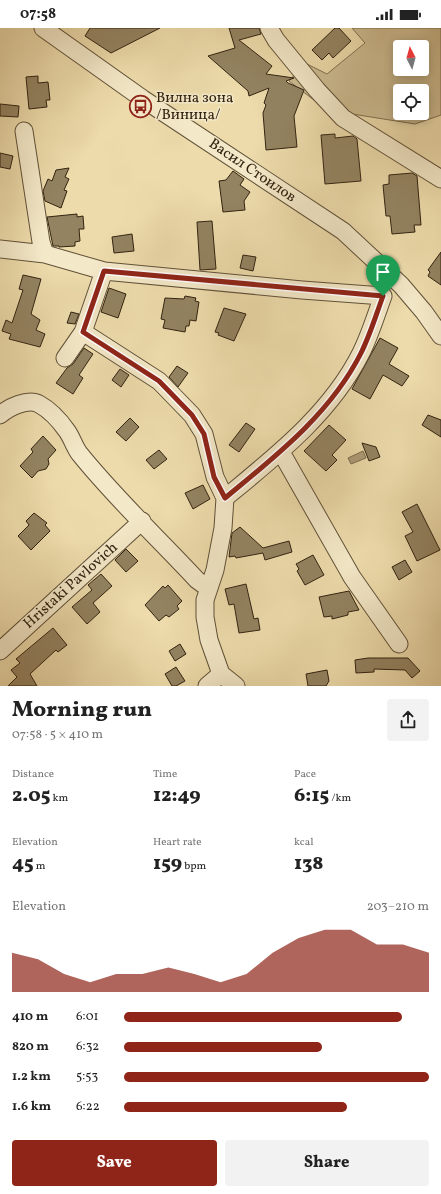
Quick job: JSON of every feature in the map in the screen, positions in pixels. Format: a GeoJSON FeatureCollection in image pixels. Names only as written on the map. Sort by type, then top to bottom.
{"type":"FeatureCollection","features":[{"type":"Feature","properties":{"kind":"street","name":"Васил Стоилов"},"geometry":{"type":"LineString","coordinates":[[43,28],[143,99],[343,231],[401,285],[424,312],[441,336]]}},
{"type":"Feature","properties":{"kind":"street"},"geometry":{"type":"LineString","coordinates":[[269,28],[276,40],[317,90],[343,118],[441,179]]}},
{"type":"Feature","properties":{"kind":"street"},"geometry":{"type":"LineString","coordinates":[[24,131],[40,242],[45,254]]}},
{"type":"Feature","properties":{"kind":"street"},"geometry":{"type":"LineString","coordinates":[[0,249],[45,254],[104,271],[383,296],[401,285]]}},
{"type":"Feature","properties":{"kind":"street"},"geometry":{"type":"LineString","coordinates":[[65,358],[83,332],[104,271]]}},
{"type":"Feature","properties":{"kind":"street"},"geometry":{"type":"LineString","coordinates":[[225,498],[281,452],[331,399],[361,353],[383,296]]}},
{"type":"Feature","properties":{"kind":"street"},"geometry":{"type":"LineString","coordinates":[[83,332],[159,381],[192,415],[204,434],[214,477],[225,498],[216,563],[205,600],[205,618],[209,640],[220,674],[236,686]]}},
{"type":"Feature","properties":{"kind":"street"},"geometry":{"type":"LineString","coordinates":[[0,415],[20,404],[38,403],[55,416],[67,431],[78,451],[124,504],[142,521],[197,580],[208,588]]}},
{"type":"Feature","properties":{"kind":"street"},"geometry":{"type":"LineString","coordinates":[[281,452],[352,577],[399,644]]}},
{"type":"Feature","properties":{"kind":"street","name":"Hristaki Pavlovich"},"geometry":{"type":"LineString","coordinates":[[0,651],[142,521]]}},
{"type":"Feature","properties":{"kind":"street"},"geometry":{"type":"LineString","coordinates":[[207,686],[220,674]]}},
{"type":"Feature","properties":{"kind":"shaded area"},"geometry":{"type":"Polygon","coordinates":[[[352,28],[441,28],[441,115],[429,119],[429,84],[393,84],[393,120],[427,120],[415,124],[327,110],[289,81],[305,63],[327,74],[365,43],[352,28]]]}},
{"type":"Feature","properties":{"kind":"shaded area"},"geometry":{"type":"Polygon","coordinates":[[[363,451],[366,458],[351,464],[348,458],[363,451]]]}},
{"type":"Feature","properties":{"kind":"building"},"geometry":{"type":"Polygon","coordinates":[[[90,28],[160,28],[111,53],[85,36],[90,28]]]}},
{"type":"Feature","properties":{"kind":"building"},"geometry":{"type":"Polygon","coordinates":[[[229,28],[259,28],[261,34],[239,40],[272,66],[266,74],[294,78],[286,81],[304,90],[294,116],[297,147],[266,150],[263,113],[266,105],[264,103],[269,88],[249,96],[248,91],[208,56],[235,48],[229,28]]]}},
{"type":"Feature","properties":{"kind":"building"},"geometry":{"type":"Polygon","coordinates":[[[335,28],[339,28],[351,41],[333,58],[329,53],[322,60],[312,50],[335,28]]]}},
{"type":"Feature","properties":{"kind":"building"},"geometry":{"type":"Polygon","coordinates":[[[38,76],[38,83],[48,82],[50,100],[46,100],[47,107],[29,109],[26,77],[38,76]]]}},
{"type":"Feature","properties":{"kind":"building"},"geometry":{"type":"Polygon","coordinates":[[[0,104],[19,106],[18,117],[0,116],[0,104]]]}},
{"type":"Feature","properties":{"kind":"building"},"geometry":{"type":"Polygon","coordinates":[[[335,134],[335,138],[353,136],[357,139],[361,181],[325,184],[321,135],[335,134]]]}},
{"type":"Feature","properties":{"kind":"building"},"geometry":{"type":"Polygon","coordinates":[[[0,153],[13,156],[10,169],[0,167],[0,153]]]}},
{"type":"Feature","properties":{"kind":"building"},"geometry":{"type":"Polygon","coordinates":[[[69,168],[65,177],[69,179],[64,190],[67,191],[61,208],[45,201],[43,191],[48,179],[52,181],[56,170],[69,168]]]}},
{"type":"Feature","properties":{"kind":"building"},"geometry":{"type":"Polygon","coordinates":[[[233,171],[244,179],[240,185],[250,192],[244,201],[245,210],[223,212],[219,181],[226,180],[233,171]]]}},
{"type":"Feature","properties":{"kind":"building"},"geometry":{"type":"Polygon","coordinates":[[[412,173],[417,176],[421,225],[414,225],[415,232],[392,234],[390,216],[386,216],[383,185],[389,184],[389,175],[412,173]]]}},
{"type":"Feature","properties":{"kind":"building"},"geometry":{"type":"Polygon","coordinates":[[[77,214],[77,217],[83,216],[84,229],[79,229],[80,241],[75,242],[75,246],[53,246],[47,217],[77,214]]]}},
{"type":"Feature","properties":{"kind":"building"},"geometry":{"type":"Polygon","coordinates":[[[212,221],[216,269],[200,270],[197,222],[212,221]]]}},
{"type":"Feature","properties":{"kind":"building"},"geometry":{"type":"Polygon","coordinates":[[[132,234],[134,251],[114,253],[112,237],[132,234]]]}},
{"type":"Feature","properties":{"kind":"building"},"geometry":{"type":"Polygon","coordinates":[[[441,252],[441,285],[428,276],[430,272],[428,270],[441,252]]]}},
{"type":"Feature","properties":{"kind":"building"},"geometry":{"type":"Polygon","coordinates":[[[243,255],[256,257],[253,271],[240,268],[243,255]]]}},
{"type":"Feature","properties":{"kind":"building"},"geometry":{"type":"Polygon","coordinates":[[[23,275],[41,279],[31,314],[40,320],[36,330],[45,334],[40,347],[9,339],[11,334],[2,331],[6,320],[12,323],[23,290],[19,289],[23,275]]]}},
{"type":"Feature","properties":{"kind":"building"},"geometry":{"type":"Polygon","coordinates":[[[109,288],[126,294],[118,318],[101,312],[109,288]]]}},
{"type":"Feature","properties":{"kind":"building"},"geometry":{"type":"Polygon","coordinates":[[[185,296],[196,298],[195,301],[199,302],[196,321],[190,320],[189,326],[186,326],[185,332],[163,328],[165,320],[161,319],[165,298],[184,299],[185,296]]]}},
{"type":"Feature","properties":{"kind":"building"},"geometry":{"type":"Polygon","coordinates":[[[224,308],[246,314],[234,341],[218,335],[219,333],[215,332],[224,308]]]}},
{"type":"Feature","properties":{"kind":"building"},"geometry":{"type":"Polygon","coordinates":[[[71,312],[79,314],[75,324],[67,323],[71,312]]]}},
{"type":"Feature","properties":{"kind":"building"},"geometry":{"type":"Polygon","coordinates":[[[380,338],[398,348],[389,364],[409,376],[402,386],[383,375],[370,399],[352,389],[380,338]]]}},
{"type":"Feature","properties":{"kind":"building"},"geometry":{"type":"Polygon","coordinates":[[[84,348],[93,354],[79,375],[83,378],[73,394],[56,383],[67,368],[73,364],[84,348]]]}},
{"type":"Feature","properties":{"kind":"building"},"geometry":{"type":"Polygon","coordinates":[[[177,366],[188,373],[178,387],[169,377],[177,366]]]}},
{"type":"Feature","properties":{"kind":"building"},"geometry":{"type":"Polygon","coordinates":[[[120,369],[129,375],[121,387],[112,380],[120,369]]]}},
{"type":"Feature","properties":{"kind":"building"},"geometry":{"type":"Polygon","coordinates":[[[428,415],[441,420],[441,437],[422,425],[428,415]]]}},
{"type":"Feature","properties":{"kind":"building"},"geometry":{"type":"Polygon","coordinates":[[[130,418],[139,427],[126,441],[116,432],[130,418]]]}},
{"type":"Feature","properties":{"kind":"building"},"geometry":{"type":"Polygon","coordinates":[[[246,423],[255,429],[239,452],[229,445],[246,423]]]}},
{"type":"Feature","properties":{"kind":"building"},"geometry":{"type":"Polygon","coordinates":[[[329,425],[346,440],[332,455],[337,460],[326,471],[304,451],[329,425]]]}},
{"type":"Feature","properties":{"kind":"building"},"geometry":{"type":"Polygon","coordinates":[[[43,436],[56,450],[48,459],[49,464],[46,469],[38,471],[32,478],[20,466],[33,452],[31,449],[43,436]]]}},
{"type":"Feature","properties":{"kind":"building"},"geometry":{"type":"Polygon","coordinates":[[[362,443],[376,447],[380,457],[369,461],[362,443]]]}},
{"type":"Feature","properties":{"kind":"building"},"geometry":{"type":"Polygon","coordinates":[[[159,450],[167,459],[154,469],[146,460],[159,450]]]}},
{"type":"Feature","properties":{"kind":"building"},"geometry":{"type":"Polygon","coordinates":[[[203,485],[210,499],[193,509],[185,493],[203,485]]]}},
{"type":"Feature","properties":{"kind":"building"},"geometry":{"type":"Polygon","coordinates":[[[417,504],[440,550],[417,561],[405,536],[413,532],[402,512],[417,504]]]}},
{"type":"Feature","properties":{"kind":"building"},"geometry":{"type":"Polygon","coordinates":[[[34,513],[47,523],[45,525],[50,531],[31,550],[18,536],[29,525],[26,521],[34,513]]]}},
{"type":"Feature","properties":{"kind":"building"},"geometry":{"type":"Polygon","coordinates":[[[240,527],[263,548],[289,541],[292,552],[265,560],[263,553],[236,558],[235,556],[229,557],[232,533],[240,527]]]}},
{"type":"Feature","properties":{"kind":"building"},"geometry":{"type":"Polygon","coordinates":[[[126,549],[138,561],[126,572],[115,560],[126,549]]]}},
{"type":"Feature","properties":{"kind":"building"},"geometry":{"type":"Polygon","coordinates":[[[313,555],[324,575],[305,585],[297,571],[299,569],[296,564],[313,555]]]}},
{"type":"Feature","properties":{"kind":"building"},"geometry":{"type":"Polygon","coordinates":[[[405,560],[412,572],[399,580],[392,567],[405,560]]]}},
{"type":"Feature","properties":{"kind":"building"},"geometry":{"type":"Polygon","coordinates":[[[101,574],[112,586],[93,603],[100,612],[87,624],[72,607],[92,590],[88,585],[101,574]]]}},
{"type":"Feature","properties":{"kind":"building"},"geometry":{"type":"Polygon","coordinates":[[[246,584],[254,619],[258,618],[260,630],[239,633],[234,604],[229,605],[225,589],[246,584]]]}},
{"type":"Feature","properties":{"kind":"building"},"geometry":{"type":"Polygon","coordinates":[[[168,585],[182,601],[177,606],[179,609],[169,617],[166,615],[159,621],[145,605],[163,586],[165,588],[168,585]]]}},
{"type":"Feature","properties":{"kind":"building"},"geometry":{"type":"Polygon","coordinates":[[[349,591],[359,610],[348,612],[348,615],[332,619],[332,616],[324,617],[319,597],[349,591]]]}},
{"type":"Feature","properties":{"kind":"building"},"geometry":{"type":"Polygon","coordinates":[[[53,628],[67,645],[58,652],[56,650],[30,674],[37,686],[8,686],[17,677],[11,670],[20,663],[16,659],[53,628]]]}},
{"type":"Feature","properties":{"kind":"building"},"geometry":{"type":"Polygon","coordinates":[[[180,644],[186,654],[175,661],[169,651],[180,644]]]}},
{"type":"Feature","properties":{"kind":"building"},"geometry":{"type":"Polygon","coordinates":[[[368,658],[408,658],[420,671],[412,678],[405,670],[374,669],[374,672],[356,673],[355,660],[368,658]]]}},
{"type":"Feature","properties":{"kind":"building"},"geometry":{"type":"Polygon","coordinates":[[[176,667],[185,681],[176,686],[172,686],[165,674],[176,667]]]}},
{"type":"Feature","properties":{"kind":"building"},"geometry":{"type":"Polygon","coordinates":[[[327,670],[329,681],[326,686],[308,686],[306,674],[327,670]]]}},
{"type":"Feature","properties":{"kind":"place","name":"Вилна зона /Виница/"},"geometry":{"type":"Point","coordinates":[140,107]}},
{"type":"Feature","properties":{"kind":"route"},"geometry":{"type":"LineString","coordinates":[[104,271],[302,290],[383,296],[361,353],[331,399],[281,452],[225,498],[214,477],[210,454],[204,434],[192,415],[159,381],[83,332],[104,271]]}}]}
